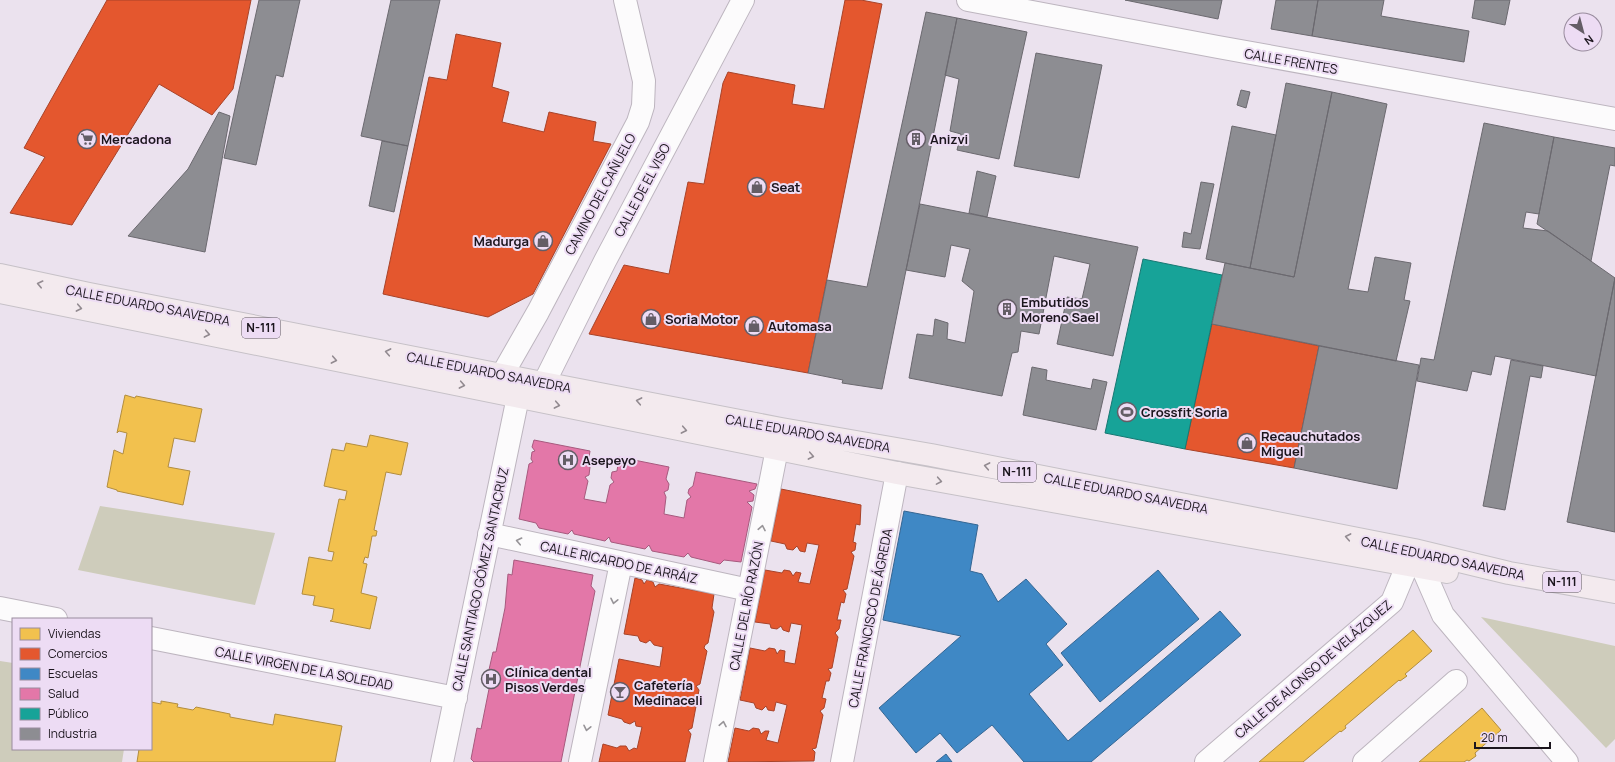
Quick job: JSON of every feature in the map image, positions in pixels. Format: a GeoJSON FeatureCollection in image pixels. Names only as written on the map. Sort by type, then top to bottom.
{"type":"FeatureCollection","features":[{"type":"Feature","properties":{"kind":"main road","name":"CALLE EDUARDO SAAVEDRA"},"geometry":{"type":"LineString","coordinates":[[0,275],[89,294],[781,429],[924,453],[1414,550],[1509,573],[1615,592]]}},
{"type":"Feature","properties":{"kind":"main road","name":"CALLE EDUARDO SAAVEDRA"},"geometry":{"type":"LineString","coordinates":[[0,292],[897,473],[1414,566],[1615,605]]}},
{"type":"Feature","properties":{"kind":"street","name":"CAMINO DEL CAÑUELO"},"geometry":{"type":"LineString","coordinates":[[502,374],[538,312],[638,122],[643,106],[644,81],[625,0]]}},
{"type":"Feature","properties":{"kind":"street","name":"CALLE DE EL VISO"},"geometry":{"type":"LineString","coordinates":[[544,383],[605,261],[743,0]]}},
{"type":"Feature","properties":{"kind":"street","name":"CALLE FRENTES"},"geometry":{"type":"LineString","coordinates":[[968,0],[1210,46],[1615,119]]}},
{"type":"Feature","properties":{"kind":"street","name":"CALLE SANTIAGO GÓMEZ SANTACRUZ"},"geometry":{"type":"LineString","coordinates":[[442,762],[518,397]]}},
{"type":"Feature","properties":{"kind":"street","name":"CALLE DEL RÍO RAZÓN"},"geometry":{"type":"LineString","coordinates":[[715,762],[777,449]]}},
{"type":"Feature","properties":{"kind":"street","name":"CALLE FRANCISCO DE ÁGREDA"},"geometry":{"type":"LineString","coordinates":[[842,762],[897,473]]}},
{"type":"Feature","properties":{"kind":"street","name":"CALLE RICARDO DE ARRÁIZ"},"geometry":{"type":"LineString","coordinates":[[490,534],[749,590]]}},
{"type":"Feature","properties":{"kind":"street"},"geometry":{"type":"LineString","coordinates":[[580,762],[622,563]]}},
{"type":"Feature","properties":{"kind":"street","name":"CALLE DE ALONSO DE VELÁZQUEZ"},"geometry":{"type":"LineString","coordinates":[[1206,762],[1392,602],[1414,566]]}},
{"type":"Feature","properties":{"kind":"street"},"geometry":{"type":"LineString","coordinates":[[1414,566],[1444,615],[1567,762]]}},
{"type":"Feature","properties":{"kind":"street"},"geometry":{"type":"LineString","coordinates":[[0,608],[51,618]]}},
{"type":"Feature","properties":{"kind":"street","name":"CALLE VIRGEN DE LA SOLEDAD"},"geometry":{"type":"LineString","coordinates":[[152,638],[456,698]]}},
{"type":"Feature","properties":{"kind":"street"},"geometry":{"type":"LineString","coordinates":[[1364,762],[1456,681]]}},
{"type":"Feature","properties":{"kind":"shaded area"},"geometry":{"type":"Polygon","coordinates":[[[100,506],[275,533],[255,605],[78,570],[100,506]]]}},
{"type":"Feature","properties":{"kind":"shaded area"},"geometry":{"type":"Polygon","coordinates":[[[1481,617],[1615,646],[1615,739],[1606,748],[1481,617]]]}},
{"type":"Feature","properties":{"kind":"shaded area"},"geometry":{"type":"Polygon","coordinates":[[[0,661],[12,663],[12,750],[124,750],[122,762],[0,762],[0,661]]]}},
{"type":"Feature","properties":{"kind":"building: Viviendas"},"geometry":{"type":"Polygon","coordinates":[[[125,395],[202,409],[195,442],[174,438],[168,467],[190,471],[183,505],[117,491],[107,487],[114,450],[123,454],[127,433],[119,431],[117,433],[125,395]]]}},
{"type":"Feature","properties":{"kind":"building: Viviendas"},"geometry":{"type":"Polygon","coordinates":[[[370,435],[408,443],[401,475],[386,472],[374,530],[377,531],[376,536],[372,536],[368,558],[365,557],[363,563],[367,564],[361,593],[377,597],[370,629],[330,621],[332,620],[334,609],[313,605],[315,596],[302,594],[309,557],[332,561],[334,552],[328,551],[339,499],[345,500],[347,491],[324,486],[332,449],[344,451],[346,443],[367,447],[370,435]]]}},
{"type":"Feature","properties":{"kind":"building: Viviendas"},"geometry":{"type":"Polygon","coordinates":[[[1413,630],[1432,651],[1405,674],[1407,676],[1400,681],[1399,680],[1345,726],[1346,728],[1341,732],[1340,731],[1303,762],[1259,762],[1413,630]]]}},
{"type":"Feature","properties":{"kind":"building: Viviendas"},"geometry":{"type":"Polygon","coordinates":[[[161,701],[178,704],[177,707],[193,710],[196,707],[230,714],[230,717],[273,725],[275,714],[342,726],[335,762],[137,762],[139,750],[152,750],[152,702],[161,704],[161,701]]]}},
{"type":"Feature","properties":{"kind":"building: Viviendas"},"geometry":{"type":"Polygon","coordinates":[[[1482,708],[1501,730],[1475,753],[1476,756],[1469,761],[1467,760],[1464,762],[1419,762],[1482,708]]]}},
{"type":"Feature","properties":{"kind":"building: Comercios"},"geometry":{"type":"Polygon","coordinates":[[[107,0],[251,0],[233,89],[212,115],[159,84],[72,225],[10,213],[45,157],[24,148],[107,0]]]}},
{"type":"Feature","properties":{"kind":"building: Comercios"},"geometry":{"type":"Polygon","coordinates":[[[845,0],[861,0],[882,4],[808,373],[589,334],[624,265],[669,274],[688,182],[704,184],[723,83],[728,72],[795,85],[792,104],[824,109],[845,0]]]}},
{"type":"Feature","properties":{"kind":"building: Comercios"},"geometry":{"type":"Polygon","coordinates":[[[456,34],[501,43],[492,87],[509,92],[502,122],[544,132],[549,112],[596,122],[593,141],[611,144],[533,294],[488,317],[383,294],[429,77],[447,80],[456,34]]]}},
{"type":"Feature","properties":{"kind":"building: Comercios"},"geometry":{"type":"Polygon","coordinates":[[[1212,324],[1319,346],[1294,468],[1185,449],[1212,324]]]}},
{"type":"Feature","properties":{"kind":"building: Comercios"},"geometry":{"type":"Polygon","coordinates":[[[781,489],[861,505],[860,525],[856,524],[853,542],[856,543],[855,550],[851,552],[854,556],[847,589],[843,590],[846,594],[844,603],[841,602],[837,620],[841,620],[839,629],[835,633],[838,637],[832,668],[828,669],[831,673],[829,681],[826,681],[822,698],[826,699],[824,708],[820,711],[823,715],[816,748],[812,749],[815,752],[814,761],[728,762],[735,728],[749,731],[753,728],[759,729],[761,734],[765,731],[769,731],[766,740],[778,743],[787,705],[776,702],[774,711],[768,710],[766,706],[762,710],[756,708],[754,703],[740,700],[750,648],[765,651],[769,648],[775,649],[777,654],[780,650],[785,651],[784,662],[795,664],[802,625],[791,623],[789,632],[783,630],[781,626],[777,629],[771,628],[770,624],[755,622],[765,570],[782,573],[784,570],[790,571],[793,576],[796,572],[801,573],[798,582],[810,584],[819,545],[807,543],[805,552],[800,551],[797,546],[793,550],[787,549],[785,544],[771,541],[781,489]]]}},
{"type":"Feature","properties":{"kind":"building: Comercios"},"geometry":{"type":"Polygon","coordinates":[[[635,578],[642,580],[644,584],[647,580],[653,582],[655,587],[659,584],[714,594],[712,608],[714,612],[708,643],[704,648],[707,651],[700,684],[696,686],[699,690],[692,728],[688,730],[691,734],[685,762],[599,762],[603,744],[617,748],[620,746],[626,746],[629,751],[634,748],[637,749],[642,727],[636,726],[635,721],[630,724],[624,722],[622,719],[608,715],[619,659],[660,667],[663,647],[654,645],[650,640],[646,643],[640,641],[638,636],[624,634],[635,578]]]}},
{"type":"Feature","properties":{"kind":"building: Escuelas"},"geometry":{"type":"Polygon","coordinates":[[[904,511],[978,525],[970,571],[982,574],[998,602],[1026,579],[1067,624],[1046,644],[1063,665],[1029,694],[1068,741],[1220,611],[1241,635],[1091,762],[1024,762],[992,725],[957,753],[940,733],[916,753],[879,708],[961,636],[883,620],[904,511]]]}},
{"type":"Feature","properties":{"kind":"building: Escuelas"},"geometry":{"type":"Polygon","coordinates":[[[1158,570],[1199,619],[1100,702],[1061,653],[1158,570]]]}},
{"type":"Feature","properties":{"kind":"building: Escuelas"},"geometry":{"type":"Polygon","coordinates":[[[946,754],[952,762],[936,762],[946,754]]]}},
{"type":"Feature","properties":{"kind":"building: Salud"},"geometry":{"type":"Polygon","coordinates":[[[534,440],[590,451],[588,464],[590,467],[589,475],[585,477],[588,481],[584,499],[606,503],[610,485],[614,482],[611,478],[612,472],[617,471],[619,457],[669,467],[666,479],[669,484],[668,490],[664,492],[666,497],[664,514],[684,518],[687,500],[691,497],[688,493],[689,489],[693,486],[696,472],[757,484],[755,489],[749,491],[754,495],[753,501],[747,502],[752,507],[741,562],[724,560],[720,564],[691,557],[688,553],[684,557],[652,551],[649,545],[645,549],[611,542],[609,537],[605,541],[574,534],[572,530],[568,534],[539,528],[536,523],[519,519],[529,464],[533,462],[531,459],[532,452],[535,451],[532,447],[534,440]]]}},
{"type":"Feature","properties":{"kind":"building: Salud"},"geometry":{"type":"Polygon","coordinates":[[[514,560],[593,575],[591,586],[595,591],[561,762],[474,762],[471,759],[477,728],[481,729],[490,684],[486,683],[493,652],[496,652],[505,608],[508,574],[512,575],[514,560]]]}},
{"type":"Feature","properties":{"kind":"building: Público"},"geometry":{"type":"Polygon","coordinates":[[[1143,259],[1222,275],[1185,449],[1105,433],[1143,259]]]}},
{"type":"Feature","properties":{"kind":"building: Industria"},"geometry":{"type":"Polygon","coordinates":[[[259,0],[300,0],[283,77],[276,75],[256,165],[224,158],[259,0]]]}},
{"type":"Feature","properties":{"kind":"building: Industria"},"geometry":{"type":"Polygon","coordinates":[[[391,0],[440,0],[408,146],[361,136],[391,0]]]}},
{"type":"Feature","properties":{"kind":"building: Industria"},"geometry":{"type":"Polygon","coordinates":[[[1125,0],[1222,0],[1218,19],[1125,0]]]}},
{"type":"Feature","properties":{"kind":"building: Industria"},"geometry":{"type":"Polygon","coordinates":[[[1276,0],[1318,0],[1312,36],[1271,29],[1276,0]]]}},
{"type":"Feature","properties":{"kind":"building: Industria"},"geometry":{"type":"Polygon","coordinates":[[[1318,0],[1384,0],[1381,16],[1469,31],[1464,62],[1312,36],[1318,0]]]}},
{"type":"Feature","properties":{"kind":"building: Industria"},"geometry":{"type":"Polygon","coordinates":[[[1475,0],[1510,0],[1505,25],[1472,18],[1475,0]]]}},
{"type":"Feature","properties":{"kind":"building: Industria","name":"Anizvi"},"geometry":{"type":"Polygon","coordinates":[[[926,12],[957,18],[882,389],[842,383],[843,380],[808,373],[827,280],[867,287],[926,12]]]}},
{"type":"Feature","properties":{"kind":"building: Industria"},"geometry":{"type":"Polygon","coordinates":[[[957,18],[1027,32],[999,159],[957,150],[961,134],[950,131],[959,79],[945,75],[957,18]]]}},
{"type":"Feature","properties":{"kind":"building: Industria"},"geometry":{"type":"Polygon","coordinates":[[[1036,53],[1102,65],[1079,178],[1014,166],[1036,53]]]}},
{"type":"Feature","properties":{"kind":"building: Industria"},"geometry":{"type":"Polygon","coordinates":[[[1286,83],[1332,92],[1294,277],[1250,268],[1286,83]]]}},
{"type":"Feature","properties":{"kind":"building: Industria"},"geometry":{"type":"Polygon","coordinates":[[[1241,90],[1250,92],[1246,108],[1237,105],[1241,90]]]}},
{"type":"Feature","properties":{"kind":"building: Industria"},"geometry":{"type":"Polygon","coordinates":[[[1332,92],[1387,104],[1348,289],[1368,292],[1375,257],[1411,263],[1404,300],[1410,301],[1396,361],[1212,324],[1225,263],[1294,277],[1332,92]]]}},
{"type":"Feature","properties":{"kind":"building: Industria"},"geometry":{"type":"Polygon","coordinates":[[[219,112],[230,116],[205,252],[128,236],[188,169],[219,112]]]}},
{"type":"Feature","properties":{"kind":"building: Industria"},"geometry":{"type":"Polygon","coordinates":[[[1484,123],[1554,137],[1539,214],[1526,212],[1523,228],[1548,231],[1615,278],[1596,376],[1495,356],[1491,375],[1472,371],[1467,391],[1417,381],[1421,358],[1434,360],[1484,123]]]}},
{"type":"Feature","properties":{"kind":"building: Industria"},"geometry":{"type":"Polygon","coordinates":[[[1232,126],[1276,135],[1250,268],[1206,259],[1232,126]]]}},
{"type":"Feature","properties":{"kind":"building: Industria"},"geometry":{"type":"Polygon","coordinates":[[[1554,137],[1615,148],[1615,166],[1610,165],[1591,261],[1537,224],[1554,137]]]}},
{"type":"Feature","properties":{"kind":"building: Industria"},"geometry":{"type":"Polygon","coordinates":[[[382,141],[408,146],[394,212],[369,206],[382,141]]]}},
{"type":"Feature","properties":{"kind":"building: Industria"},"geometry":{"type":"Polygon","coordinates":[[[977,171],[996,176],[987,217],[969,213],[977,171]]]}},
{"type":"Feature","properties":{"kind":"building: Industria"},"geometry":{"type":"Polygon","coordinates":[[[1201,182],[1214,184],[1200,249],[1182,247],[1184,232],[1191,234],[1201,182]]]}},
{"type":"Feature","properties":{"kind":"building: Industria","name":"Embutidos Moreno Sael"},"geometry":{"type":"Polygon","coordinates":[[[920,204],[1138,247],[1113,356],[1057,344],[1067,297],[1082,299],[1090,264],[1054,256],[1039,334],[1021,331],[1018,352],[1012,353],[1002,396],[909,378],[917,334],[933,336],[935,319],[948,323],[947,339],[965,343],[974,291],[962,281],[970,249],[951,245],[945,277],[906,270],[920,204]]]}},
{"type":"Feature","properties":{"kind":"building: Industria"},"geometry":{"type":"Polygon","coordinates":[[[1615,278],[1615,532],[1567,522],[1615,278]]]}},
{"type":"Feature","properties":{"kind":"building: Industria"},"geometry":{"type":"Polygon","coordinates":[[[1319,346],[1419,365],[1397,489],[1294,468],[1319,346]]]}},
{"type":"Feature","properties":{"kind":"building: Industria"},"geometry":{"type":"Polygon","coordinates":[[[1511,360],[1543,366],[1541,378],[1530,376],[1505,510],[1483,506],[1511,360]]]}},
{"type":"Feature","properties":{"kind":"building: Industria"},"geometry":{"type":"Polygon","coordinates":[[[1032,367],[1047,370],[1046,380],[1091,389],[1093,379],[1107,382],[1096,430],[1023,415],[1032,367]]]}},
{"type":"Feature","properties":{"kind":"place","name":"Mercadona"},"geometry":{"type":"Point","coordinates":[87,139]}},
{"type":"Feature","properties":{"kind":"place","name":"Anizvi"},"geometry":{"type":"Point","coordinates":[916,139]}},
{"type":"Feature","properties":{"kind":"place","name":"Seat"},"geometry":{"type":"Point","coordinates":[757,187]}},
{"type":"Feature","properties":{"kind":"place","name":"Madurga"},"geometry":{"type":"Point","coordinates":[543,241]}},
{"type":"Feature","properties":{"kind":"place","name":"Embutidos Moreno Sael"},"geometry":{"type":"Point","coordinates":[1007,309]}},
{"type":"Feature","properties":{"kind":"place","name":"Soria Motor"},"geometry":{"type":"Point","coordinates":[651,319]}},
{"type":"Feature","properties":{"kind":"place","name":"Automasa"},"geometry":{"type":"Point","coordinates":[754,326]}},
{"type":"Feature","properties":{"kind":"place","name":"Crossfit Soria"},"geometry":{"type":"Point","coordinates":[1127,412]}},
{"type":"Feature","properties":{"kind":"place","name":"Recauchutados Miguel"},"geometry":{"type":"Point","coordinates":[1247,443]}},
{"type":"Feature","properties":{"kind":"place","name":"Asepeyo"},"geometry":{"type":"Point","coordinates":[568,460]}},
{"type":"Feature","properties":{"kind":"place","name":"Clínica dental Pisos Verdes"},"geometry":{"type":"Point","coordinates":[491,679]}},
{"type":"Feature","properties":{"kind":"place","name":"Cafetería Medinaceli"},"geometry":{"type":"Point","coordinates":[620,692]}}]}
